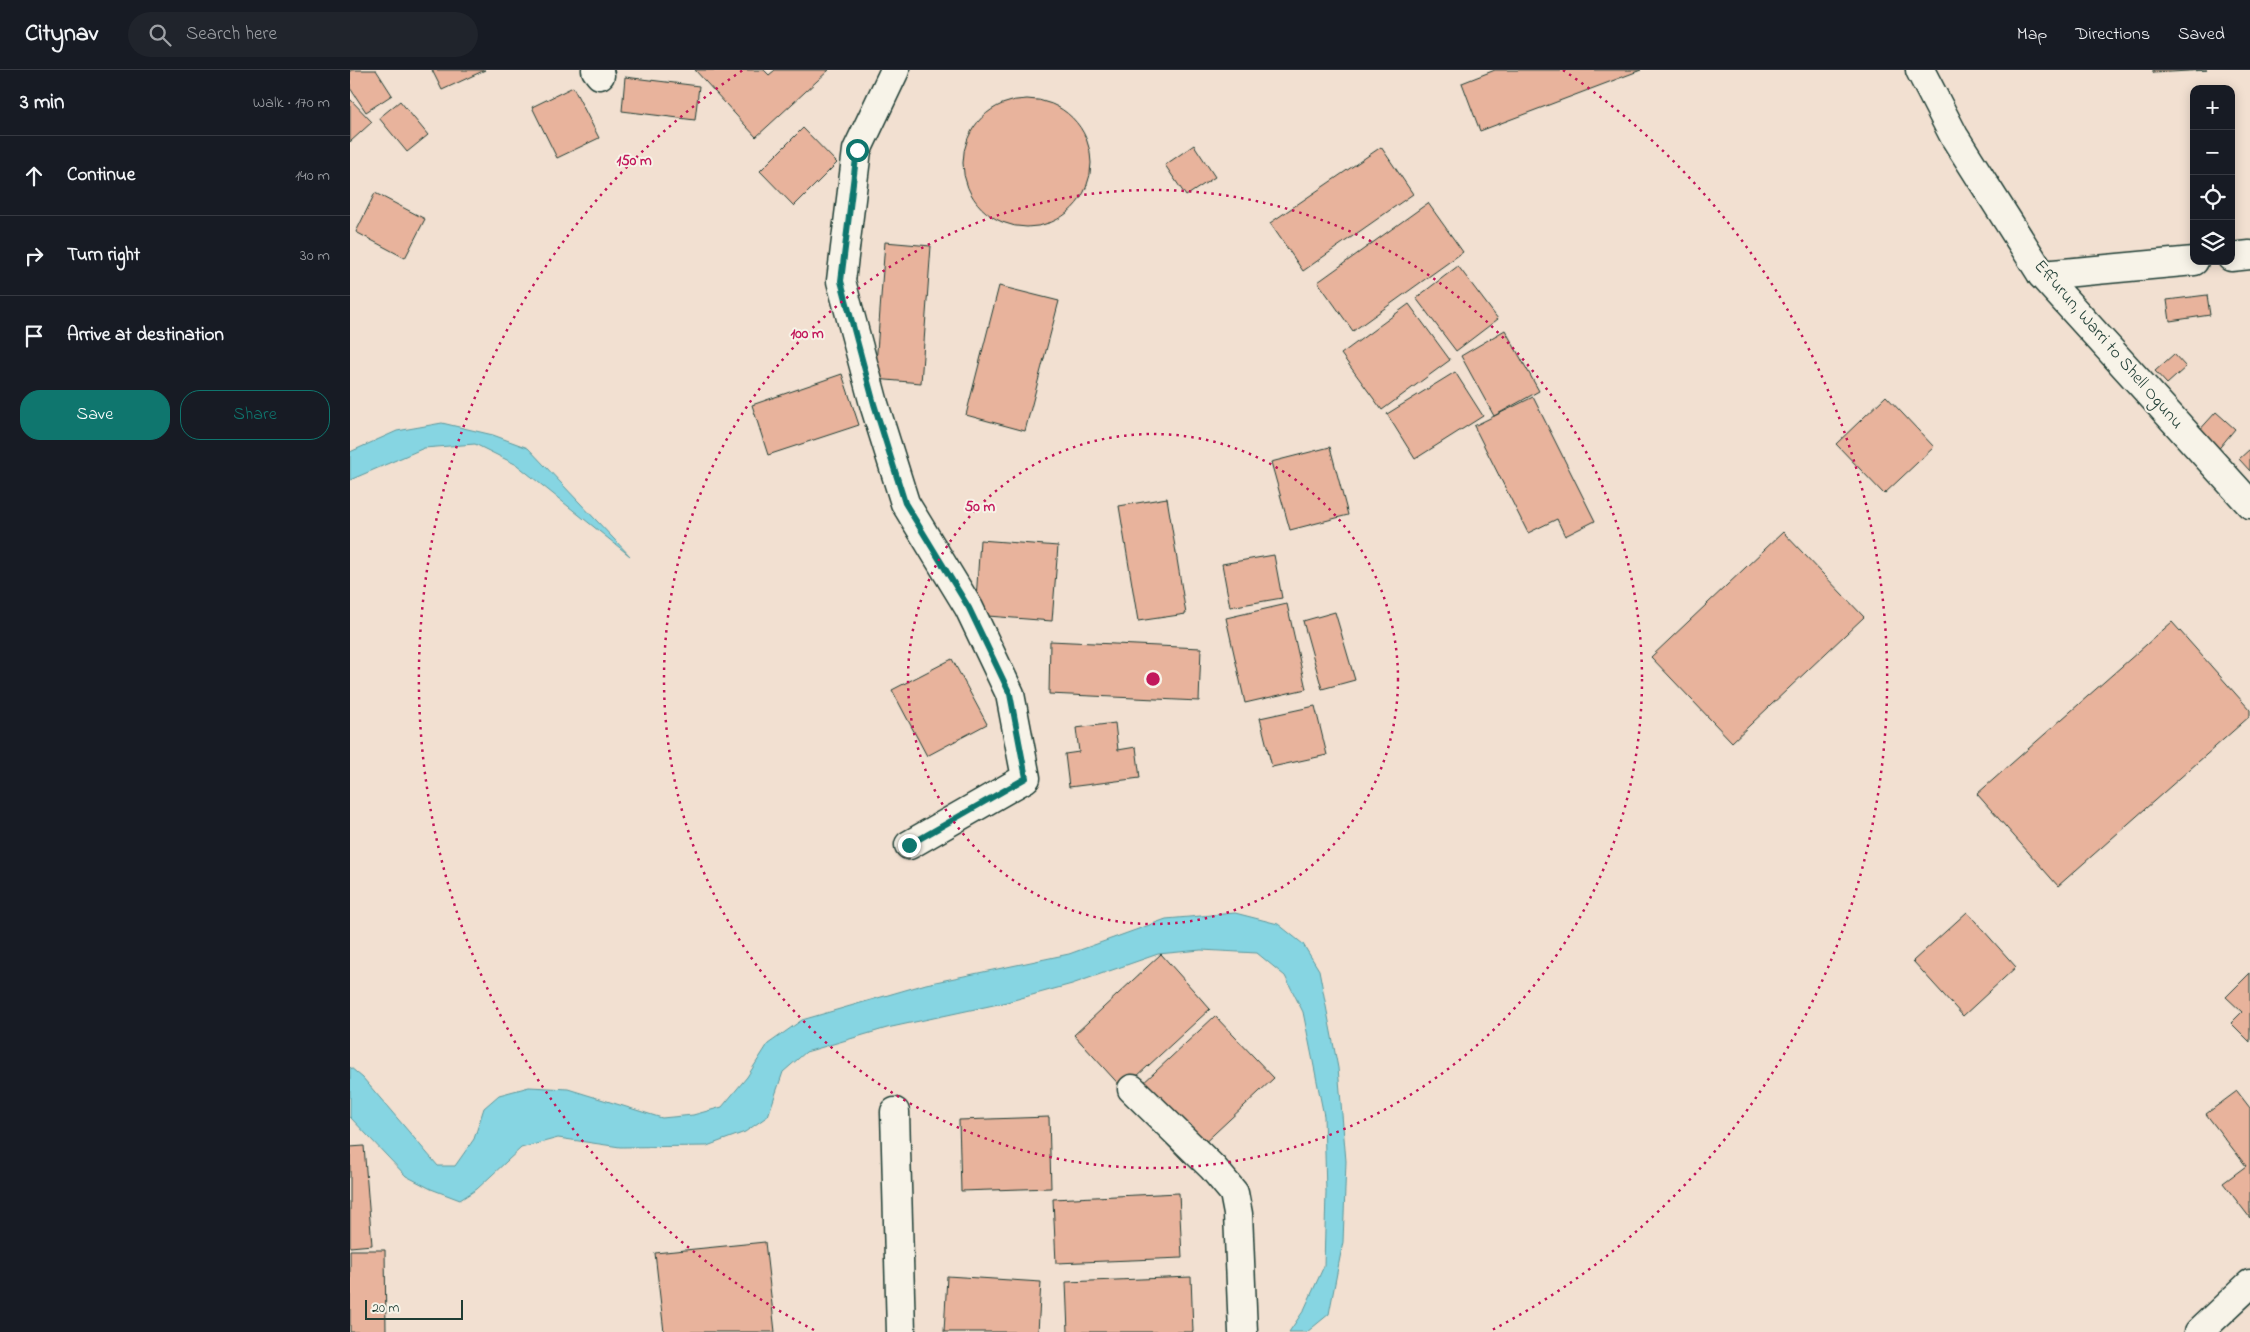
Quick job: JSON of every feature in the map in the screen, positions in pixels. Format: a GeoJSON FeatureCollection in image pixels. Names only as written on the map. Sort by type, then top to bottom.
{"type":"FeatureCollection","features":[{"type":"Feature","properties":{"kind":"street"},"geometry":{"type":"LineString","coordinates":[[895,70],[857,150],[841,281],[874,404],[905,503],[969,608],[1010,694],[1026,778],[909,845]]}},
{"type":"Feature","properties":{"kind":"street","name":"Effurun, Warri to Shell Ogunu"},"geometry":{"type":"LineString","coordinates":[[1920,70],[1954,136],[2042,275],[2250,504]]}},
{"type":"Feature","properties":{"kind":"street"},"geometry":{"type":"LineString","coordinates":[[2235,257],[2250,255]]}},
{"type":"Feature","properties":{"kind":"street"},"geometry":{"type":"LineString","coordinates":[[2042,275],[2190,260]]}},
{"type":"Feature","properties":{"kind":"street"},"geometry":{"type":"LineString","coordinates":[[1132,1089],[1213,1168],[1234,1193],[1238,1214],[1243,1332]]}},
{"type":"Feature","properties":{"kind":"street"},"geometry":{"type":"LineString","coordinates":[[895,1112],[901,1332]]}},
{"type":"Feature","properties":{"kind":"street"},"geometry":{"type":"LineString","coordinates":[[2199,1332],[2250,1284]]}},
{"type":"Feature","properties":{"kind":"water"},"geometry":{"type":"Polygon","coordinates":[[[442,423],[493,435],[528,448],[630,556],[517,465],[475,444],[424,448],[350,480],[350,452],[397,431],[442,423]]]}},
{"type":"Feature","properties":{"kind":"water"},"geometry":{"type":"Polygon","coordinates":[[[1235,913],[1278,924],[1303,944],[1319,970],[1338,1068],[1346,1161],[1343,1242],[1329,1314],[1307,1332],[1289,1332],[1304,1310],[1324,1266],[1326,1192],[1324,1116],[1303,1012],[1285,976],[1257,953],[1201,950],[1158,954],[1072,984],[1003,1003],[887,1028],[806,1052],[783,1072],[768,1116],[745,1132],[707,1146],[620,1147],[558,1138],[521,1148],[477,1189],[460,1200],[431,1189],[406,1176],[350,1117],[350,1067],[363,1078],[438,1166],[455,1166],[474,1139],[484,1108],[499,1095],[529,1087],[568,1089],[662,1118],[693,1115],[722,1107],[747,1077],[768,1044],[802,1020],[926,984],[1069,954],[1166,919],[1235,913]]]}},
{"type":"Feature","properties":{"kind":"building"},"geometry":{"type":"Polygon","coordinates":[[[350,70],[376,70],[392,95],[366,112],[350,88],[350,70]]]}},
{"type":"Feature","properties":{"kind":"building"},"geometry":{"type":"Polygon","coordinates":[[[432,70],[485,70],[442,90],[432,70]]]}},
{"type":"Feature","properties":{"kind":"building"},"geometry":{"type":"Polygon","coordinates":[[[695,70],[764,70],[769,75],[775,70],[829,70],[756,137],[695,70]]]}},
{"type":"Feature","properties":{"kind":"building"},"geometry":{"type":"Polygon","coordinates":[[[1495,70],[1641,70],[1480,131],[1462,83],[1495,70]]]}},
{"type":"Feature","properties":{"kind":"building"},"geometry":{"type":"Polygon","coordinates":[[[2153,70],[2207,70],[2153,73],[2153,70]]]}},
{"type":"Feature","properties":{"kind":"building"},"geometry":{"type":"Polygon","coordinates":[[[625,77],[699,86],[695,120],[622,111],[625,77]]]}},
{"type":"Feature","properties":{"kind":"building"},"geometry":{"type":"Polygon","coordinates":[[[573,87],[599,138],[557,158],[532,107],[573,87]]]}},
{"type":"Feature","properties":{"kind":"building"},"geometry":{"type":"Polygon","coordinates":[[[350,99],[372,122],[350,142],[350,99]]]}},
{"type":"Feature","properties":{"kind":"building"},"geometry":{"type":"Polygon","coordinates":[[[1027,99],[1052,104],[1072,118],[1086,138],[1091,163],[1086,188],[1072,208],[1052,222],[1027,227],[1002,222],[982,208],[968,188],[963,163],[968,138],[982,118],[1002,104],[1027,99]]]}},
{"type":"Feature","properties":{"kind":"building"},"geometry":{"type":"Polygon","coordinates":[[[400,101],[428,135],[407,152],[379,118],[400,101]]]}},
{"type":"Feature","properties":{"kind":"building"},"geometry":{"type":"Polygon","coordinates":[[[803,128],[837,163],[794,206],[760,171],[803,128]]]}},
{"type":"Feature","properties":{"kind":"building"},"geometry":{"type":"Polygon","coordinates":[[[1194,145],[1215,177],[1186,196],[1165,165],[1194,145]]]}},
{"type":"Feature","properties":{"kind":"building"},"geometry":{"type":"Polygon","coordinates":[[[1381,147],[1413,194],[1303,271],[1270,223],[1381,147]]]}},
{"type":"Feature","properties":{"kind":"building"},"geometry":{"type":"Polygon","coordinates":[[[375,193],[425,219],[405,258],[356,232],[375,193]]]}},
{"type":"Feature","properties":{"kind":"building"},"geometry":{"type":"Polygon","coordinates":[[[1428,203],[1463,252],[1353,331],[1318,282],[1428,203]]]}},
{"type":"Feature","properties":{"kind":"building"},"geometry":{"type":"Polygon","coordinates":[[[885,242],[931,246],[921,383],[875,379],[885,242]]]}},
{"type":"Feature","properties":{"kind":"building"},"geometry":{"type":"Polygon","coordinates":[[[1458,266],[1498,319],[1456,351],[1416,298],[1458,266]]]}},
{"type":"Feature","properties":{"kind":"building"},"geometry":{"type":"Polygon","coordinates":[[[999,286],[1059,301],[1025,431],[966,415],[999,286]]]}},
{"type":"Feature","properties":{"kind":"building"},"geometry":{"type":"Polygon","coordinates":[[[2207,295],[2210,315],[2170,321],[2167,300],[2207,295]]]}},
{"type":"Feature","properties":{"kind":"building"},"geometry":{"type":"Polygon","coordinates":[[[1409,304],[1450,360],[1382,410],[1341,354],[1409,304]]]}},
{"type":"Feature","properties":{"kind":"building"},"geometry":{"type":"Polygon","coordinates":[[[1505,330],[1539,391],[1494,416],[1461,356],[1505,330]]]}},
{"type":"Feature","properties":{"kind":"building"},"geometry":{"type":"Polygon","coordinates":[[[2174,354],[2186,367],[2167,384],[2155,371],[2174,354]]]}},
{"type":"Feature","properties":{"kind":"building"},"geometry":{"type":"Polygon","coordinates":[[[1455,372],[1483,416],[1415,459],[1387,414],[1455,372]]]}},
{"type":"Feature","properties":{"kind":"building"},"geometry":{"type":"Polygon","coordinates":[[[842,374],[859,425],[768,455],[752,405],[842,374]]]}},
{"type":"Feature","properties":{"kind":"building"},"geometry":{"type":"Polygon","coordinates":[[[1886,396],[1934,447],[1884,494],[1836,444],[1886,396]]]}},
{"type":"Feature","properties":{"kind":"building"},"geometry":{"type":"Polygon","coordinates":[[[1533,397],[1595,521],[1565,536],[1557,519],[1528,533],[1474,426],[1533,397]]]}},
{"type":"Feature","properties":{"kind":"building"},"geometry":{"type":"Polygon","coordinates":[[[2216,412],[2235,429],[2216,452],[2196,434],[2216,412]]]}},
{"type":"Feature","properties":{"kind":"building"},"geometry":{"type":"Polygon","coordinates":[[[1330,447],[1348,515],[1290,530],[1271,462],[1330,447]]]}},
{"type":"Feature","properties":{"kind":"building"},"geometry":{"type":"Polygon","coordinates":[[[2250,449],[2250,471],[2239,459],[2250,449]]]}},
{"type":"Feature","properties":{"kind":"building"},"geometry":{"type":"Polygon","coordinates":[[[1167,498],[1186,614],[1138,621],[1119,506],[1167,498]]]}},
{"type":"Feature","properties":{"kind":"building"},"geometry":{"type":"Polygon","coordinates":[[[1783,532],[1864,617],[1732,742],[1651,657],[1783,532]]]}},
{"type":"Feature","properties":{"kind":"building"},"geometry":{"type":"Polygon","coordinates":[[[980,540],[1058,546],[1052,621],[975,615],[980,540]]]}},
{"type":"Feature","properties":{"kind":"building"},"geometry":{"type":"Polygon","coordinates":[[[1274,555],[1282,598],[1230,607],[1222,564],[1274,555]]]}},
{"type":"Feature","properties":{"kind":"building"},"geometry":{"type":"Polygon","coordinates":[[[1287,604],[1306,689],[1245,703],[1226,618],[1287,604]]]}},
{"type":"Feature","properties":{"kind":"building"},"geometry":{"type":"Polygon","coordinates":[[[1335,612],[1355,680],[1322,689],[1303,621],[1335,612]]]}},
{"type":"Feature","properties":{"kind":"building"},"geometry":{"type":"Polygon","coordinates":[[[2172,622],[2250,710],[2250,716],[2058,886],[1977,794],[2172,622]]]}},
{"type":"Feature","properties":{"kind":"building"},"geometry":{"type":"Polygon","coordinates":[[[1050,641],[1201,648],[1199,701],[1049,694],[1050,641]]]}},
{"type":"Feature","properties":{"kind":"building"},"geometry":{"type":"Polygon","coordinates":[[[952,659],[987,724],[927,756],[892,690],[952,659]]]}},
{"type":"Feature","properties":{"kind":"building"},"geometry":{"type":"Polygon","coordinates":[[[1315,706],[1327,755],[1272,767],[1260,718],[1315,706]]]}},
{"type":"Feature","properties":{"kind":"building"},"geometry":{"type":"Polygon","coordinates":[[[1115,723],[1118,750],[1136,747],[1140,778],[1069,787],[1065,754],[1079,752],[1076,728],[1115,723]]]}},
{"type":"Feature","properties":{"kind":"building"},"geometry":{"type":"Polygon","coordinates":[[[1967,912],[2016,967],[1963,1016],[1913,961],[1967,912]]]}},
{"type":"Feature","properties":{"kind":"building"},"geometry":{"type":"Polygon","coordinates":[[[1161,954],[1210,1009],[1123,1089],[1074,1035],[1161,954]]]}},
{"type":"Feature","properties":{"kind":"building"},"geometry":{"type":"Polygon","coordinates":[[[2250,973],[2250,1042],[2231,1023],[2242,1012],[2226,997],[2250,973]]]}},
{"type":"Feature","properties":{"kind":"building"},"geometry":{"type":"Polygon","coordinates":[[[1215,1016],[1274,1078],[1184,1162],[1125,1100],[1215,1016]]]}},
{"type":"Feature","properties":{"kind":"building"},"geometry":{"type":"Polygon","coordinates":[[[2237,1091],[2250,1108],[2250,1218],[2223,1183],[2246,1166],[2206,1114],[2237,1091]]]}},
{"type":"Feature","properties":{"kind":"building"},"geometry":{"type":"Polygon","coordinates":[[[1049,1117],[1051,1188],[961,1191],[959,1120],[1049,1117]]]}},
{"type":"Feature","properties":{"kind":"building"},"geometry":{"type":"Polygon","coordinates":[[[364,1146],[372,1245],[350,1247],[350,1147],[364,1146]]]}},
{"type":"Feature","properties":{"kind":"building"},"geometry":{"type":"Polygon","coordinates":[[[1179,1193],[1182,1258],[1056,1263],[1053,1199],[1179,1193]]]}},
{"type":"Feature","properties":{"kind":"building"},"geometry":{"type":"Polygon","coordinates":[[[765,1242],[775,1332],[664,1332],[655,1253],[765,1242]]]}},
{"type":"Feature","properties":{"kind":"building"},"geometry":{"type":"Polygon","coordinates":[[[350,1250],[385,1250],[386,1332],[350,1332],[350,1250]]]}},
{"type":"Feature","properties":{"kind":"building"},"geometry":{"type":"Polygon","coordinates":[[[947,1276],[1041,1282],[1038,1332],[944,1332],[947,1276]]]}},
{"type":"Feature","properties":{"kind":"building"},"geometry":{"type":"Polygon","coordinates":[[[1191,1277],[1193,1332],[1068,1332],[1066,1282],[1191,1277]]]}},
{"type":"Feature","properties":{"kind":"route"},"geometry":{"type":"LineString","coordinates":[[857,150],[841,281],[874,404],[905,503],[969,608],[1010,694],[1026,778],[909,845]]}}]}
